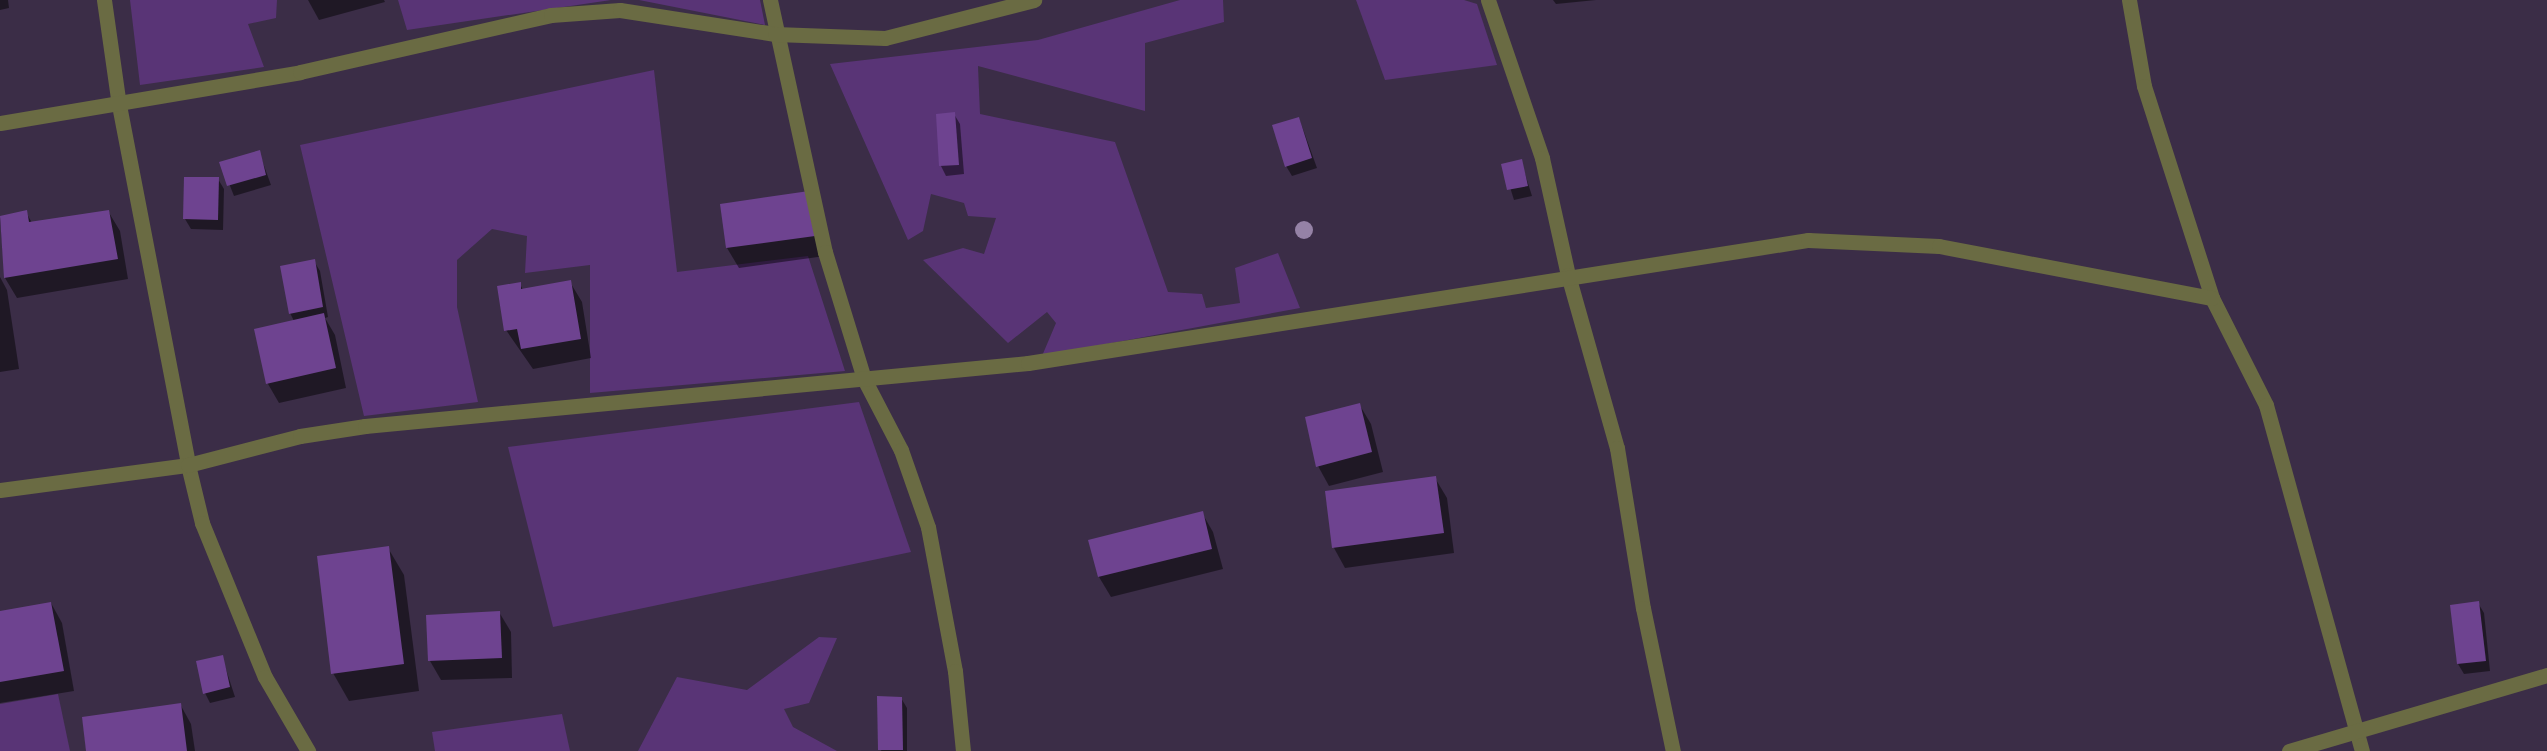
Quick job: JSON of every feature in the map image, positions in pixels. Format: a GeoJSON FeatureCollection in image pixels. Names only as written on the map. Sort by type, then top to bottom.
{"type":"FeatureCollection","features":[{"type":"Feature","properties":{"kind":"street"},"geometry":{"type":"LineString","coordinates":[[104,0],[119,105],[188,465],[202,523],[265,677],[308,751]]}},
{"type":"Feature","properties":{"kind":"street"},"geometry":{"type":"LineString","coordinates":[[770,0],[775,34],[825,252],[864,378],[901,450],[928,527],[956,670],[963,751]]}},
{"type":"Feature","properties":{"kind":"street"},"geometry":{"type":"LineString","coordinates":[[0,123],[119,105],[300,72],[550,15],[620,10],[775,34],[885,38],[1034,0]]}},
{"type":"Feature","properties":{"kind":"street"},"geometry":{"type":"LineString","coordinates":[[1488,0],[1542,158],[1568,275],[1617,448],[1643,608],[1673,751]]}},
{"type":"Feature","properties":{"kind":"street"},"geometry":{"type":"LineString","coordinates":[[2129,0],[2144,86],[2212,297],[2266,405],[2362,751]]}},
{"type":"Feature","properties":{"kind":"street"},"geometry":{"type":"LineString","coordinates":[[0,490],[188,465],[300,436],[365,426],[1028,363],[1568,275],[1808,240],[1939,246],[2212,297]]}},
{"type":"Feature","properties":{"kind":"street"},"geometry":{"type":"LineString","coordinates":[[2289,751],[2547,675]]}},
{"type":"Feature","properties":{"kind":"shaded area"},"geometry":{"type":"Polygon","coordinates":[[[130,0],[277,0],[276,18],[248,24],[264,67],[140,85],[130,0]]]}},
{"type":"Feature","properties":{"kind":"shaded area"},"geometry":{"type":"Polygon","coordinates":[[[398,0],[611,0],[407,30],[398,0]]]}},
{"type":"Feature","properties":{"kind":"shaded area"},"geometry":{"type":"Polygon","coordinates":[[[639,0],[760,0],[765,25],[639,0]]]}},
{"type":"Feature","properties":{"kind":"shaded area"},"geometry":{"type":"Polygon","coordinates":[[[1180,0],[1223,0],[1224,22],[1145,43],[1145,111],[978,66],[980,114],[1115,142],[1168,292],[1202,294],[1206,308],[1240,303],[1235,268],[1278,253],[1300,308],[1042,356],[1056,323],[1047,312],[1008,343],[923,260],[963,248],[984,254],[996,218],[968,216],[964,203],[931,194],[923,231],[908,240],[830,64],[1038,40],[1180,0]]]}},
{"type":"Feature","properties":{"kind":"shaded area"},"geometry":{"type":"Polygon","coordinates":[[[1356,0],[1464,0],[1477,4],[1497,65],[1385,80],[1356,0]]]}},
{"type":"Feature","properties":{"kind":"shaded area"},"geometry":{"type":"Polygon","coordinates":[[[654,70],[677,272],[808,256],[845,371],[590,393],[590,265],[525,273],[527,236],[492,229],[457,260],[457,307],[478,402],[364,416],[300,145],[654,70]]]}},
{"type":"Feature","properties":{"kind":"shaded area"},"geometry":{"type":"Polygon","coordinates":[[[859,402],[911,552],[553,627],[508,447],[859,402]]]}},
{"type":"Feature","properties":{"kind":"shaded area"},"geometry":{"type":"Polygon","coordinates":[[[819,637],[837,638],[809,703],[784,709],[793,727],[837,751],[638,751],[677,677],[747,690],[819,637]]]}},
{"type":"Feature","properties":{"kind":"shaded area"},"geometry":{"type":"Polygon","coordinates":[[[58,694],[70,751],[0,751],[0,704],[58,694]]]}},
{"type":"Feature","properties":{"kind":"shaded area"},"geometry":{"type":"Polygon","coordinates":[[[562,714],[570,751],[435,751],[432,732],[562,714]]]}},
{"type":"Feature","properties":{"kind":"building"},"geometry":{"type":"Polygon","coordinates":[[[955,112],[959,165],[939,166],[936,114],[955,112]]]}},
{"type":"Feature","properties":{"kind":"building"},"geometry":{"type":"Polygon","coordinates":[[[1299,117],[1312,158],[1285,167],[1272,125],[1299,117]]]}},
{"type":"Feature","properties":{"kind":"building"},"geometry":{"type":"Polygon","coordinates":[[[260,150],[266,175],[227,186],[219,162],[260,150]]]}},
{"type":"Feature","properties":{"kind":"building"},"geometry":{"type":"Polygon","coordinates":[[[1522,159],[1528,186],[1507,190],[1501,164],[1522,159]]]}},
{"type":"Feature","properties":{"kind":"building"},"geometry":{"type":"Polygon","coordinates":[[[184,177],[219,177],[218,220],[183,219],[184,177]]]}},
{"type":"Feature","properties":{"kind":"building"},"geometry":{"type":"Polygon","coordinates":[[[809,191],[815,236],[726,248],[720,204],[809,191]]]}},
{"type":"Feature","properties":{"kind":"building"},"geometry":{"type":"Polygon","coordinates":[[[27,210],[29,222],[109,210],[118,259],[4,278],[0,216],[27,210]]]}},
{"type":"Feature","properties":{"kind":"building"},"geometry":{"type":"Polygon","coordinates":[[[315,259],[323,307],[289,314],[280,266],[315,259]]]}},
{"type":"Feature","properties":{"kind":"building"},"geometry":{"type":"Polygon","coordinates":[[[571,280],[581,339],[521,349],[517,329],[504,331],[497,286],[521,282],[521,289],[571,280]]]}},
{"type":"Feature","properties":{"kind":"building"},"geometry":{"type":"Polygon","coordinates":[[[324,313],[336,368],[266,384],[254,329],[324,313]]]}},
{"type":"Feature","properties":{"kind":"building"},"geometry":{"type":"Polygon","coordinates":[[[1360,403],[1372,452],[1316,467],[1305,417],[1360,403]]]}},
{"type":"Feature","properties":{"kind":"building"},"geometry":{"type":"Polygon","coordinates":[[[1436,476],[1444,533],[1332,548],[1325,491],[1436,476]]]}},
{"type":"Feature","properties":{"kind":"building"},"geometry":{"type":"Polygon","coordinates":[[[1203,511],[1212,549],[1098,577],[1088,540],[1203,511]]]}},
{"type":"Feature","properties":{"kind":"building"},"geometry":{"type":"Polygon","coordinates":[[[389,546],[404,664],[331,674],[317,556],[389,546]]]}},
{"type":"Feature","properties":{"kind":"building"},"geometry":{"type":"Polygon","coordinates":[[[2479,601],[2486,661],[2457,664],[2450,605],[2479,601]]]}},
{"type":"Feature","properties":{"kind":"building"},"geometry":{"type":"Polygon","coordinates":[[[51,602],[64,671],[0,682],[0,611],[51,602]]]}},
{"type":"Feature","properties":{"kind":"building"},"geometry":{"type":"Polygon","coordinates":[[[500,611],[502,658],[428,661],[426,615],[500,611]]]}},
{"type":"Feature","properties":{"kind":"building"},"geometry":{"type":"Polygon","coordinates":[[[223,655],[230,687],[203,694],[196,661],[223,655]]]}},
{"type":"Feature","properties":{"kind":"building"},"geometry":{"type":"Polygon","coordinates":[[[877,696],[902,697],[903,750],[878,750],[877,696]]]}},
{"type":"Feature","properties":{"kind":"building"},"geometry":{"type":"Polygon","coordinates":[[[181,703],[187,751],[86,751],[82,717],[181,703]]]}}]}
